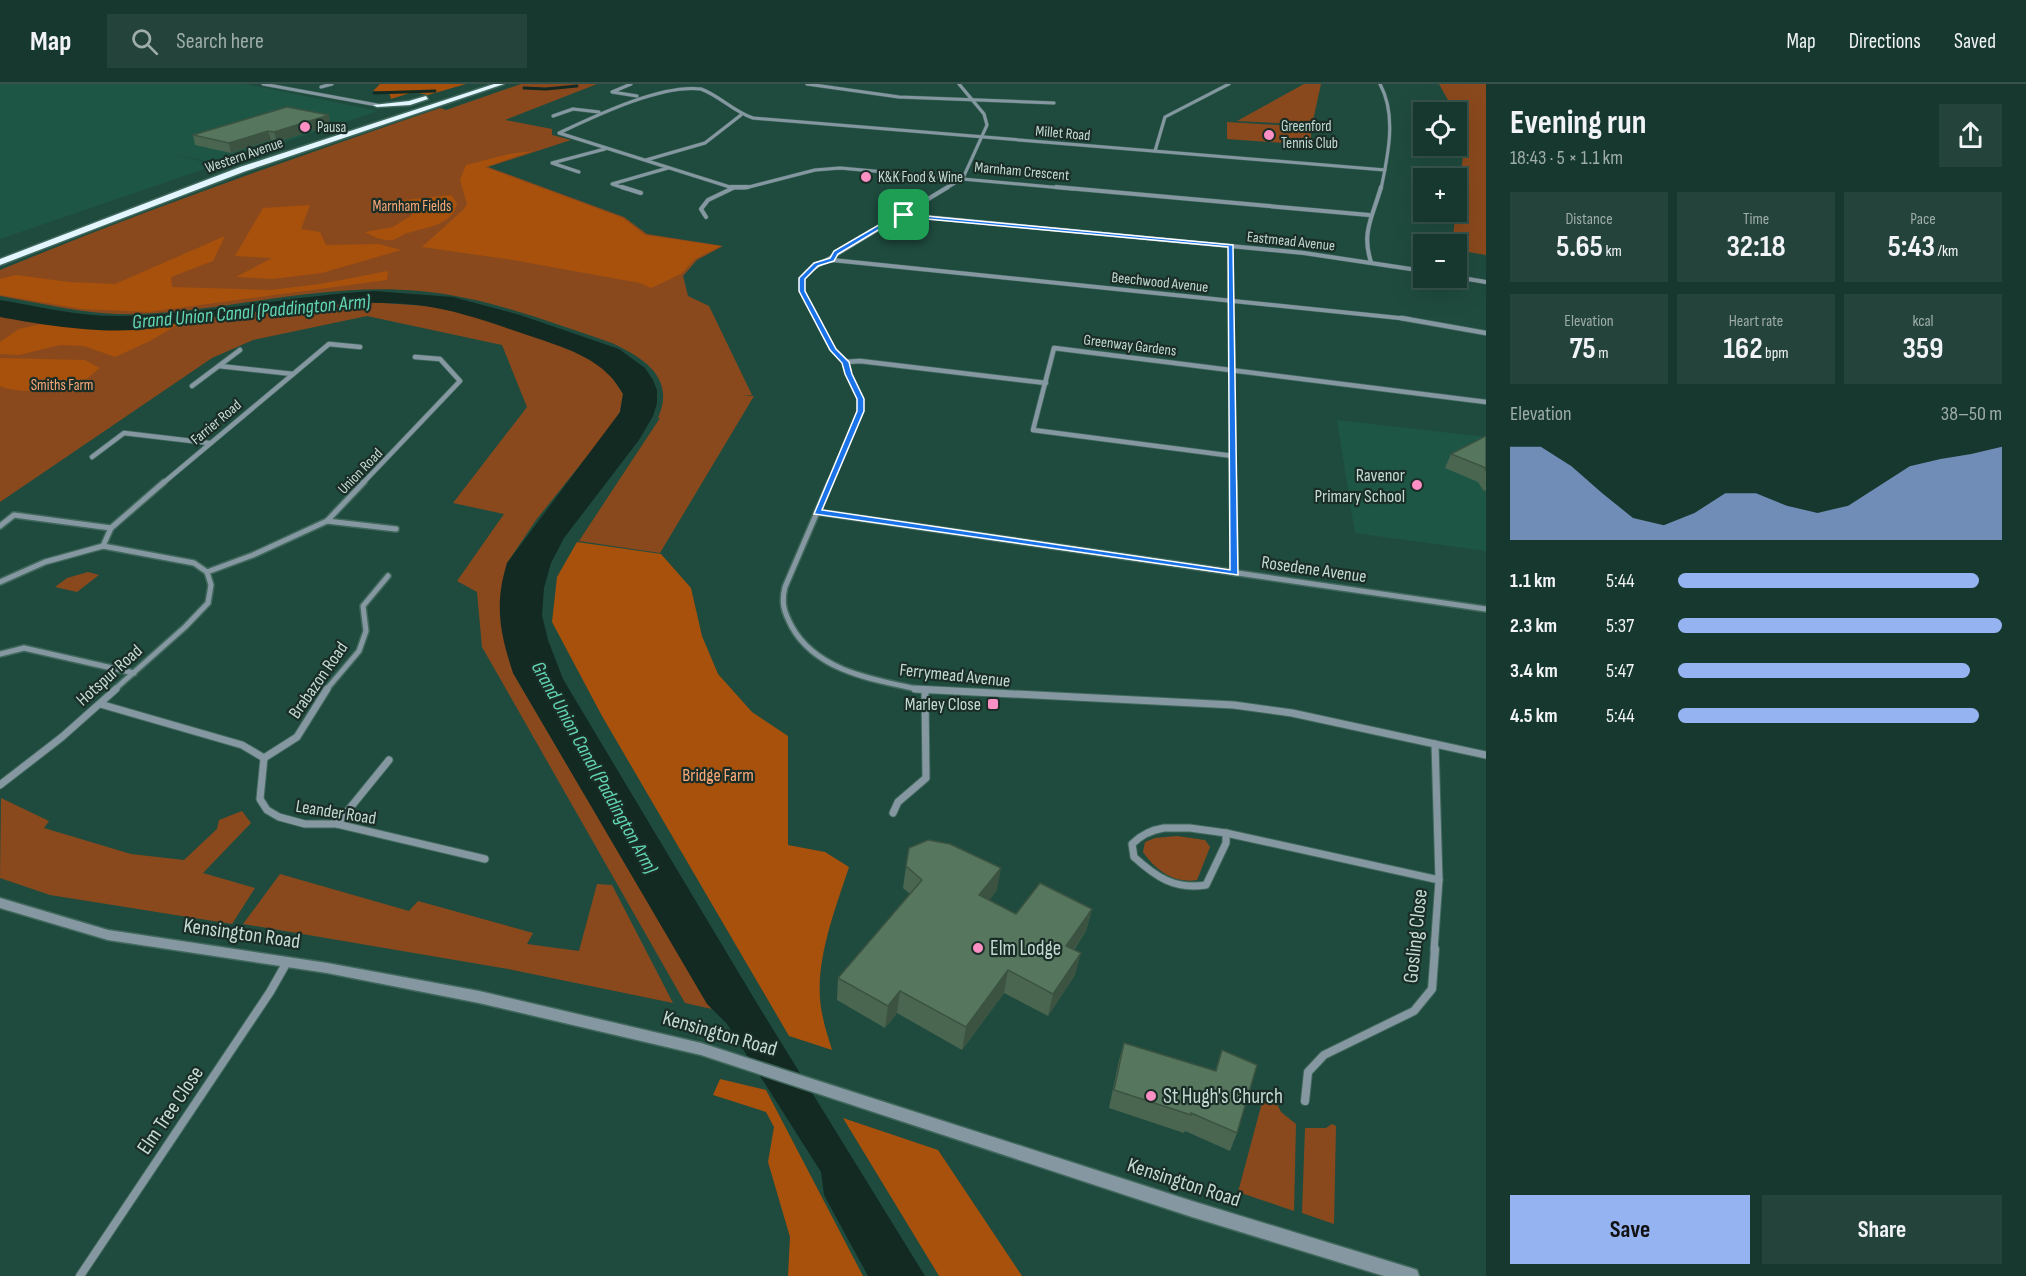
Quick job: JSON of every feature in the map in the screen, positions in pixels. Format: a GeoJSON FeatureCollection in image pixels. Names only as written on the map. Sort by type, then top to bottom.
{"type":"FeatureCollection","features":[{"type":"Feature","properties":{"kind":"highway"},"geometry":{"type":"LineString","coordinates":[[454,90],[478,84]]}},
{"type":"Feature","properties":{"kind":"highway","name":"Western Avenue"},"geometry":{"type":"LineString","coordinates":[[110,209],[229,166],[478,84]]}},
{"type":"Feature","properties":{"kind":"highway","name":"Western Avenue"},"geometry":{"type":"LineString","coordinates":[[0,262],[243,169],[501,84]]}},
{"type":"Feature","properties":{"kind":"highway"},"geometry":{"type":"LineString","coordinates":[[377,105],[410,103],[432,97]]}},
{"type":"Feature","properties":{"kind":"highway"},"geometry":{"type":"LineString","coordinates":[[377,105],[386,110],[380,117]]}},
{"type":"Feature","properties":{"kind":"highway"},"geometry":{"type":"LineString","coordinates":[[0,252],[78,222]]}},
{"type":"Feature","properties":{"kind":"street"},"geometry":{"type":"LineString","coordinates":[[263,84],[377,105]]}},
{"type":"Feature","properties":{"kind":"street"},"geometry":{"type":"LineString","coordinates":[[321,87],[332,84]]}},
{"type":"Feature","properties":{"kind":"street"},"geometry":{"type":"LineString","coordinates":[[631,84],[612,92],[638,96]]}},
{"type":"Feature","properties":{"kind":"street"},"geometry":{"type":"LineString","coordinates":[[807,84],[879,94],[975,101],[1054,103]]}},
{"type":"Feature","properties":{"kind":"street"},"geometry":{"type":"LineString","coordinates":[[959,84],[984,114],[987,125],[963,178]]}},
{"type":"Feature","properties":{"kind":"street"},"geometry":{"type":"LineString","coordinates":[[1155,151],[1165,117],[1229,84]]}},
{"type":"Feature","properties":{"kind":"street"},"geometry":{"type":"LineString","coordinates":[[1371,262],[1366,243],[1369,215],[1377,203],[1385,170],[1390,113],[1387,92],[1380,84]]}},
{"type":"Feature","properties":{"kind":"street","name":"Marnham Crescent"},"geometry":{"type":"LineString","coordinates":[[741,115],[699,88],[681,88],[638,96],[559,133],[733,188],[745,188],[815,170],[840,168],[1369,215]]}},
{"type":"Feature","properties":{"kind":"street"},"geometry":{"type":"LineString","coordinates":[[553,116],[567,110],[600,113]]}},
{"type":"Feature","properties":{"kind":"street"},"geometry":{"type":"LineString","coordinates":[[645,161],[705,143],[741,115]]}},
{"type":"Feature","properties":{"kind":"street","name":"Millet Road"},"geometry":{"type":"LineString","coordinates":[[741,115],[753,118],[1385,170]]}},
{"type":"Feature","properties":{"kind":"street"},"geometry":{"type":"LineString","coordinates":[[579,172],[552,163],[606,149]]}},
{"type":"Feature","properties":{"kind":"street"},"geometry":{"type":"LineString","coordinates":[[641,193],[612,184],[669,168]]}},
{"type":"Feature","properties":{"kind":"street","name":"Ferrymead Avenue"},"geometry":{"type":"LineString","coordinates":[[963,178],[911,208],[904,215],[891,220],[836,253],[832,260],[816,264],[806,273],[800,284],[833,350],[846,362],[848,374],[861,399],[861,411],[785,587],[782,599],[784,612],[789,625],[798,637],[827,662],[869,679],[925,691],[1234,705],[1292,712],[1486,755]]}},
{"type":"Feature","properties":{"kind":"street"},"geometry":{"type":"LineString","coordinates":[[706,217],[701,209],[704,202],[733,188]]}},
{"type":"Feature","properties":{"kind":"street","name":"Eastmead Avenue"},"geometry":{"type":"LineString","coordinates":[[904,215],[1231,246],[1371,262],[1413,270]]}},
{"type":"Feature","properties":{"kind":"street"},"geometry":{"type":"LineString","coordinates":[[1231,246],[1235,573]]}},
{"type":"Feature","properties":{"kind":"street","name":"Beechwood Avenue"},"geometry":{"type":"LineString","coordinates":[[832,260],[1390,316],[1486,333]]}},
{"type":"Feature","properties":{"kind":"street"},"geometry":{"type":"LineString","coordinates":[[1467,279],[1486,282]]}},
{"type":"Feature","properties":{"kind":"street","name":"Farrier Road"},"geometry":{"type":"LineString","coordinates":[[103,546],[111,528],[329,344],[360,347]]}},
{"type":"Feature","properties":{"kind":"street","name":"Greenway Gardens"},"geometry":{"type":"LineString","coordinates":[[1233,456],[1033,430],[1054,348],[1486,402]]}},
{"type":"Feature","properties":{"kind":"street"},"geometry":{"type":"LineString","coordinates":[[192,386],[240,351]]}},
{"type":"Feature","properties":{"kind":"street","name":"Union Road"},"geometry":{"type":"LineString","coordinates":[[207,572],[252,555],[327,521],[460,381],[440,359],[415,357]]}},
{"type":"Feature","properties":{"kind":"street"},"geometry":{"type":"LineString","coordinates":[[846,362],[860,361],[1046,384]]}},
{"type":"Feature","properties":{"kind":"street"},"geometry":{"type":"LineString","coordinates":[[219,366],[293,374]]}},
{"type":"Feature","properties":{"kind":"street"},"geometry":{"type":"LineString","coordinates":[[92,457],[124,433],[210,443]]}},
{"type":"Feature","properties":{"kind":"street","name":"Rosedene Avenue"},"geometry":{"type":"LineString","coordinates":[[817,512],[1486,609]]}},
{"type":"Feature","properties":{"kind":"street"},"geometry":{"type":"LineString","coordinates":[[0,526],[14,515],[111,528]]}},
{"type":"Feature","properties":{"kind":"street"},"geometry":{"type":"LineString","coordinates":[[327,521],[396,529]]}},
{"type":"Feature","properties":{"kind":"street"},"geometry":{"type":"LineString","coordinates":[[0,582],[45,562],[103,546],[194,563],[207,572]]}},
{"type":"Feature","properties":{"kind":"street","name":"Hotspur Road"},"geometry":{"type":"LineString","coordinates":[[0,785],[24,768],[135,673],[208,603],[211,585],[207,572]]}},
{"type":"Feature","properties":{"kind":"street","name":"Brabazon Road"},"geometry":{"type":"LineString","coordinates":[[264,758],[297,737],[333,680],[359,651],[366,631],[363,606],[388,576]]}},
{"type":"Feature","properties":{"kind":"street"},"geometry":{"type":"LineString","coordinates":[[0,654],[24,648],[135,673]]}},
{"type":"Feature","properties":{"kind":"street"},"geometry":{"type":"LineString","coordinates":[[893,813],[894,807],[901,799],[921,785],[926,777],[925,691]]}},
{"type":"Feature","properties":{"kind":"street"},"geometry":{"type":"LineString","coordinates":[[99,704],[242,745],[264,758]]}},
{"type":"Feature","properties":{"kind":"street","name":"Gosling Close"},"geometry":{"type":"LineString","coordinates":[[1305,1101],[1308,1072],[1324,1055],[1414,1011],[1432,989],[1439,880],[1435,744]]}},
{"type":"Feature","properties":{"kind":"street","name":"Leander Road"},"geometry":{"type":"LineString","coordinates":[[264,758],[260,799],[267,810],[290,821],[337,824],[485,859]]}},
{"type":"Feature","properties":{"kind":"street"},"geometry":{"type":"LineString","coordinates":[[337,824],[389,760]]}},
{"type":"Feature","properties":{"kind":"street"},"geometry":{"type":"LineString","coordinates":[[1226,833],[1226,843],[1206,885],[1189,889],[1173,886],[1150,872],[1134,857],[1132,844],[1142,834],[1162,828],[1191,828],[1226,833],[1439,880]]}},
{"type":"Feature","properties":{"kind":"street","name":"Kensington Road"},"geometry":{"type":"LineString","coordinates":[[2,905],[108,935],[287,962],[479,997],[701,1049],[1192,1209],[1411,1276]]}},
{"type":"Feature","properties":{"kind":"street","name":"Elm Tree Close"},"geometry":{"type":"LineString","coordinates":[[80,1276],[270,992],[287,962]]}},
{"type":"Feature","properties":{"kind":"shaded area"},"geometry":{"type":"Polygon","coordinates":[[[0,84],[245,84],[378,111],[219,164],[165,152],[216,165],[0,239],[0,84]]]}},
{"type":"Feature","properties":{"kind":"shaded area","name":"Ravenor Primary School"},"geometry":{"type":"Polygon","coordinates":[[[1337,420],[1486,437],[1486,551],[1355,533],[1337,420]]]}},
{"type":"Feature","properties":{"kind":"green space"},"geometry":{"type":"Polygon","coordinates":[[[380,84],[466,84],[428,95],[413,92],[391,99],[389,92],[373,91],[380,84]]]}},
{"type":"Feature","properties":{"kind":"green space","name":"Marnham Fields"},"geometry":{"type":"Polygon","coordinates":[[[521,84],[597,84],[505,120],[552,129],[552,135],[571,140],[488,167],[624,217],[647,234],[723,246],[697,260],[683,276],[688,296],[709,306],[752,395],[742,395],[754,396],[660,553],[579,541],[660,418],[658,418],[663,404],[660,381],[654,371],[635,355],[612,343],[494,305],[420,291],[349,290],[139,314],[86,311],[0,296],[0,270],[274,166],[440,108],[446,110],[521,84]]]}},
{"type":"Feature","properties":{"kind":"green space"},"geometry":{"type":"Polygon","coordinates":[[[1304,84],[1321,84],[1312,125],[1237,121],[1304,84]]]}},
{"type":"Feature","properties":{"kind":"green space"},"geometry":{"type":"Polygon","coordinates":[[[1439,84],[1486,84],[1486,255],[1467,252],[1467,234],[1453,234],[1455,222],[1467,222],[1467,168],[1462,168],[1463,156],[1467,156],[1467,102],[1449,102],[1439,84]]]}},
{"type":"Feature","properties":{"kind":"green space","name":"Greenford Tennis Club"},"geometry":{"type":"Polygon","coordinates":[[[1227,122],[1311,127],[1311,145],[1227,139],[1227,122]]]}},
{"type":"Feature","properties":{"kind":"green space"},"geometry":{"type":"Polygon","coordinates":[[[533,151],[485,167],[623,218],[645,235],[721,246],[695,259],[681,274],[651,288],[640,283],[513,260],[422,247],[467,204],[460,180],[466,165],[509,154],[533,151]]]}},
{"type":"Feature","properties":{"kind":"green space"},"geometry":{"type":"Polygon","coordinates":[[[451,195],[457,203],[450,217],[444,221],[391,240],[374,237],[365,232],[393,227],[412,215],[413,208],[401,204],[404,200],[451,195]]]}},
{"type":"Feature","properties":{"kind":"green space"},"geometry":{"type":"Polygon","coordinates":[[[310,205],[301,229],[320,232],[326,245],[379,244],[401,250],[322,273],[273,279],[236,277],[272,258],[235,256],[263,208],[310,205]]]}},
{"type":"Feature","properties":{"kind":"green space"},"geometry":{"type":"Polygon","coordinates":[[[225,236],[213,261],[171,277],[172,287],[270,290],[320,284],[388,271],[387,280],[148,312],[82,309],[0,295],[0,279],[16,275],[69,282],[115,284],[225,236]]]}},
{"type":"Feature","properties":{"kind":"green space","name":"Smiths Farm"},"geometry":{"type":"Polygon","coordinates":[[[367,302],[443,307],[558,342],[605,367],[623,394],[620,412],[612,425],[536,520],[507,563],[513,673],[712,1009],[685,1003],[482,647],[477,592],[457,581],[504,514],[453,503],[527,407],[502,345],[367,316],[253,340],[212,358],[0,502],[0,314],[192,318],[367,302]]]}},
{"type":"Feature","properties":{"kind":"green space"},"geometry":{"type":"Polygon","coordinates":[[[184,321],[150,341],[115,357],[84,346],[60,345],[19,355],[0,354],[0,342],[19,329],[41,324],[105,330],[184,321]]]}},
{"type":"Feature","properties":{"kind":"green space"},"geometry":{"type":"Polygon","coordinates":[[[0,358],[85,360],[100,368],[85,380],[66,386],[30,391],[8,389],[0,386],[0,358]]]}},
{"type":"Feature","properties":{"kind":"green space","name":"Bridge Farm"},"geometry":{"type":"Polygon","coordinates":[[[577,542],[661,554],[691,588],[702,636],[718,674],[752,712],[788,736],[788,845],[825,852],[849,867],[826,942],[820,981],[823,1018],[832,1050],[789,1036],[602,716],[552,622],[557,577],[577,542]]]}},
{"type":"Feature","properties":{"kind":"green space"},"geometry":{"type":"Polygon","coordinates":[[[88,572],[99,575],[77,592],[55,587],[67,578],[88,572]]]}},
{"type":"Feature","properties":{"kind":"green space"},"geometry":{"type":"Polygon","coordinates":[[[1,798],[49,821],[44,828],[131,854],[184,860],[217,829],[219,820],[242,811],[251,823],[203,873],[255,888],[232,924],[50,895],[0,878],[1,798]]]}},
{"type":"Feature","properties":{"kind":"green space"},"geometry":{"type":"Polygon","coordinates":[[[1177,836],[1205,840],[1210,847],[1197,880],[1173,878],[1153,865],[1143,852],[1145,842],[1155,838],[1177,836]]]}},
{"type":"Feature","properties":{"kind":"green space"},"geometry":{"type":"Polygon","coordinates":[[[280,874],[409,911],[418,901],[533,933],[527,944],[579,951],[597,884],[612,885],[673,1003],[508,969],[243,924],[280,874]]]}},
{"type":"Feature","properties":{"kind":"green space"},"geometry":{"type":"Polygon","coordinates":[[[720,1079],[766,1090],[863,1276],[788,1276],[790,1237],[768,1162],[774,1127],[766,1112],[713,1095],[720,1079]]]}},
{"type":"Feature","properties":{"kind":"green space"},"geometry":{"type":"Polygon","coordinates":[[[1263,1099],[1277,1104],[1281,1112],[1296,1124],[1294,1211],[1238,1192],[1263,1099]]]}},
{"type":"Feature","properties":{"kind":"green space"},"geometry":{"type":"Polygon","coordinates":[[[843,1118],[938,1150],[1022,1276],[939,1276],[843,1118]]]}},
{"type":"Feature","properties":{"kind":"green space"},"geometry":{"type":"Polygon","coordinates":[[[1332,1124],[1336,1126],[1334,1224],[1302,1213],[1305,1128],[1326,1128],[1332,1124]]]}},
{"type":"Feature","properties":{"kind":"water","name":"Grand Union Canal (Paddington Arm)"},"geometry":{"type":"Polygon","coordinates":[[[374,291],[453,297],[520,315],[619,349],[645,368],[653,380],[657,390],[657,403],[653,416],[639,440],[564,538],[551,563],[544,588],[542,615],[548,640],[563,679],[758,1005],[925,1276],[868,1276],[824,1195],[821,1172],[727,1024],[707,1004],[513,673],[500,619],[501,592],[507,563],[620,412],[623,394],[607,373],[586,358],[549,342],[463,314],[417,305],[359,303],[301,306],[185,320],[165,326],[118,330],[68,328],[0,317],[0,300],[76,313],[123,316],[217,309],[374,291]]]}},
{"type":"Feature","properties":{"kind":"building"},"geometry":{"type":"Polygon","coordinates":[[[287,107],[329,115],[229,143],[193,135],[287,107]]]}},
{"type":"Feature","properties":{"kind":"building"},"geometry":{"type":"Polygon","coordinates":[[[1486,436],[1486,471],[1484,467],[1451,454],[1486,436]]]}},
{"type":"Feature","properties":{"kind":"building","name":"Elm Lodge"},"geometry":{"type":"Polygon","coordinates":[[[928,840],[950,844],[1001,868],[979,895],[1016,914],[1040,883],[1092,909],[1066,946],[1081,953],[1053,994],[1008,970],[966,1027],[900,991],[888,1006],[838,978],[922,880],[906,866],[909,848],[928,840]]]}},
{"type":"Feature","properties":{"kind":"building"},"geometry":{"type":"Polygon","coordinates":[[[1124,1043],[1216,1071],[1222,1050],[1257,1065],[1237,1133],[1191,1113],[1191,1115],[1114,1090],[1124,1043]]]}},
{"type":"Feature","properties":{"kind":"waterway"},"geometry":{"type":"LineString","coordinates":[[524,88],[546,89],[577,86]]}},
{"type":"Feature","properties":{"kind":"waterway"},"geometry":{"type":"LineString","coordinates":[[374,93],[435,91]]}},
{"type":"Feature","properties":{"kind":"place","name":"Pausa"},"geometry":{"type":"Point","coordinates":[305,127]}},
{"type":"Feature","properties":{"kind":"place","name":"Greenford Tennis Club"},"geometry":{"type":"Point","coordinates":[1269,135]}},
{"type":"Feature","properties":{"kind":"place","name":"K&K Food & Wine"},"geometry":{"type":"Point","coordinates":[866,177]}},
{"type":"Feature","properties":{"kind":"place","name":"Ravenor Primary School"},"geometry":{"type":"Point","coordinates":[1417,485]}},
{"type":"Feature","properties":{"kind":"place","name":"Marley Close"},"geometry":{"type":"Point","coordinates":[993,704]}},
{"type":"Feature","properties":{"kind":"place","name":"Elm Lodge"},"geometry":{"type":"Point","coordinates":[978,948]}},
{"type":"Feature","properties":{"kind":"place","name":"St Hugh's Church"},"geometry":{"type":"Point","coordinates":[1151,1096]}},
{"type":"Feature","properties":{"kind":"route"},"geometry":{"type":"LineString","coordinates":[[904,215],[1231,246],[1235,573],[817,512],[861,411],[861,399],[848,374],[846,362],[833,350],[800,284],[806,273],[816,264],[832,260],[836,253],[891,220],[904,215]]}}]}
